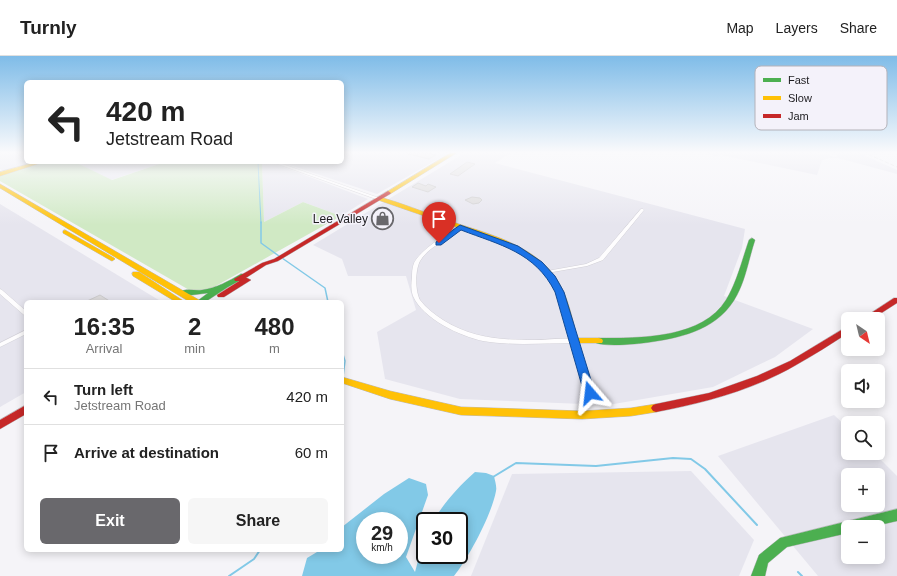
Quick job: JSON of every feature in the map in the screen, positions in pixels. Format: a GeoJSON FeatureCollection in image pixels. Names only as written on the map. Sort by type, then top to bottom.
{"type":"FeatureCollection","features":[{"type":"Feature","properties":{"kind":"main road"},"geometry":{"type":"LineString","coordinates":[[203,300],[264,264],[276,260],[417,176]]}},
{"type":"Feature","properties":{"kind":"main road"},"geometry":{"type":"LineString","coordinates":[[0,186],[193,300]]}},
{"type":"Feature","properties":{"kind":"main road"},"geometry":{"type":"LineString","coordinates":[[0,194],[134,272],[178,300]]}},
{"type":"Feature","properties":{"kind":"main road"},"geometry":{"type":"LineString","coordinates":[[380,199],[516,248],[539,263],[552,277],[560,292],[574,341],[618,341],[668,336],[691,331],[708,323],[722,312],[731,297],[752,240]]}},
{"type":"Feature","properties":{"kind":"main road"},"geometry":{"type":"LineString","coordinates":[[213,300],[269,267],[276,260]]}},
{"type":"Feature","properties":{"kind":"main road"},"geometry":{"type":"LineString","coordinates":[[176,290],[200,294],[219,288],[244,276]]}},
{"type":"Feature","properties":{"kind":"main road"},"geometry":{"type":"LineString","coordinates":[[877,312],[897,300]]}},
{"type":"Feature","properties":{"kind":"main road"},"geometry":{"type":"LineString","coordinates":[[344,381],[390,395],[461,411],[582,415],[631,412],[678,405],[743,386],[792,363],[841,334]]}},
{"type":"Feature","properties":{"kind":"main road"},"geometry":{"type":"LineString","coordinates":[[0,425],[24,410]]}},
{"type":"Feature","properties":{"kind":"main road"},"geometry":{"type":"LineString","coordinates":[[758,576],[763,559],[784,542],[897,515]]}},
{"type":"Feature","properties":{"kind":"street"},"geometry":{"type":"LineString","coordinates":[[315,176],[380,199]]}},
{"type":"Feature","properties":{"kind":"street"},"geometry":{"type":"LineString","coordinates":[[547,272],[588,265],[601,258],[642,210]]}},
{"type":"Feature","properties":{"kind":"street"},"geometry":{"type":"LineString","coordinates":[[460,227],[424,254],[417,262],[413,286],[416,297],[426,309],[442,322],[460,331],[484,339],[502,341],[574,341],[591,398]]}},
{"type":"Feature","properties":{"kind":"street"},"geometry":{"type":"LineString","coordinates":[[0,291],[24,312]]}},
{"type":"Feature","properties":{"kind":"street"},"geometry":{"type":"LineString","coordinates":[[0,345],[24,333]]}},
{"type":"Feature","properties":{"kind":"shaded area"},"geometry":{"type":"Polygon","coordinates":[[[104,176],[122,176],[111,180],[104,176]]]}},
{"type":"Feature","properties":{"kind":"shaded area"},"geometry":{"type":"Polygon","coordinates":[[[262,176],[308,176],[368,199],[341,216],[303,202],[264,222],[262,176]]]}},
{"type":"Feature","properties":{"kind":"shaded area"},"geometry":{"type":"Polygon","coordinates":[[[324,176],[408,176],[377,194],[324,176]]]}},
{"type":"Feature","properties":{"kind":"shaded area"},"geometry":{"type":"Polygon","coordinates":[[[426,176],[545,176],[745,229],[742,248],[724,296],[813,329],[775,357],[713,387],[608,405],[460,399],[385,379],[377,332],[416,310],[406,276],[348,276],[342,259],[313,245],[426,176]]]}},
{"type":"Feature","properties":{"kind":"shaded area"},"geometry":{"type":"Polygon","coordinates":[[[0,204],[159,300],[24,300],[24,393],[0,407],[0,204]]]}},
{"type":"Feature","properties":{"kind":"shaded area"},"geometry":{"type":"Polygon","coordinates":[[[834,415],[841,422],[841,460],[881,460],[897,476],[897,576],[818,576],[718,456],[834,415]]]}},
{"type":"Feature","properties":{"kind":"shaded area"},"geometry":{"type":"Polygon","coordinates":[[[691,471],[754,540],[739,576],[471,576],[512,474],[691,471]]]}},
{"type":"Feature","properties":{"kind":"green space"},"geometry":{"type":"Polygon","coordinates":[[[0,176],[104,176],[112,180],[123,176],[262,176],[264,222],[303,202],[341,216],[214,287],[200,291],[191,291],[0,181],[0,176]]]}},
{"type":"Feature","properties":{"kind":"water"},"geometry":{"type":"Polygon","coordinates":[[[475,472],[486,473],[494,476],[496,489],[494,501],[485,524],[468,555],[468,512],[439,512],[447,501],[475,472]]]}},
{"type":"Feature","properties":{"kind":"water"},"geometry":{"type":"Polygon","coordinates":[[[409,478],[426,484],[428,495],[422,512],[416,512],[416,529],[408,551],[408,512],[361,512],[384,494],[409,478]]]}},
{"type":"Feature","properties":{"kind":"water"},"geometry":{"type":"Polygon","coordinates":[[[356,516],[356,564],[408,564],[408,560],[415,572],[417,564],[463,564],[454,576],[302,576],[307,558],[317,552],[344,552],[344,525],[356,516]]]}},
{"type":"Feature","properties":{"kind":"building"},"geometry":{"type":"Polygon","coordinates":[[[418,183],[436,187],[428,192],[412,187],[418,183]]]}},
{"type":"Feature","properties":{"kind":"building"},"geometry":{"type":"Polygon","coordinates":[[[472,197],[480,198],[482,200],[479,203],[473,204],[465,200],[472,197]]]}},
{"type":"Feature","properties":{"kind":"building"},"geometry":{"type":"Polygon","coordinates":[[[100,295],[108,300],[89,300],[100,295]]]}},
{"type":"Feature","properties":{"kind":"waterway"},"geometry":{"type":"LineString","coordinates":[[259,176],[261,223]]}},
{"type":"Feature","properties":{"kind":"waterway"},"geometry":{"type":"LineString","coordinates":[[261,223],[261,243],[279,256]]}},
{"type":"Feature","properties":{"kind":"waterway"},"geometry":{"type":"LineString","coordinates":[[282,258],[325,288],[328,300]]}},
{"type":"Feature","properties":{"kind":"waterway"},"geometry":{"type":"LineString","coordinates":[[344,358],[344,369]]}},
{"type":"Feature","properties":{"kind":"waterway"},"geometry":{"type":"LineString","coordinates":[[493,477],[516,463],[596,466],[673,458],[691,459],[705,469],[757,525]]}},
{"type":"Feature","properties":{"kind":"waterway"},"geometry":{"type":"LineString","coordinates":[[229,576],[254,559],[259,552]]}},
{"type":"Feature","properties":{"kind":"waterway"},"geometry":{"type":"LineString","coordinates":[[798,572],[802,576]]}},
{"type":"Feature","properties":{"kind":"traffic: fast"},"geometry":{"type":"LineString","coordinates":[[599,341],[630,341],[665,337],[697,328],[711,320],[729,303],[737,286],[752,240]]}},
{"type":"Feature","properties":{"kind":"traffic: fast"},"geometry":{"type":"LineString","coordinates":[[184,292],[200,293],[208,291],[222,287],[244,276]]}},
{"type":"Feature","properties":{"kind":"traffic: fast"},"geometry":{"type":"LineString","coordinates":[[203,300],[224,287]]}},
{"type":"Feature","properties":{"kind":"traffic: fast"},"geometry":{"type":"LineString","coordinates":[[758,576],[763,559],[784,542],[897,515]]}},
{"type":"Feature","properties":{"kind":"traffic: slow"},"geometry":{"type":"LineString","coordinates":[[388,193],[416,176]]}},
{"type":"Feature","properties":{"kind":"traffic: slow"},"geometry":{"type":"LineString","coordinates":[[0,186],[193,300]]}},
{"type":"Feature","properties":{"kind":"traffic: slow"},"geometry":{"type":"LineString","coordinates":[[380,199],[493,238],[520,250],[543,267],[552,278],[560,292],[566,308],[574,341],[599,341]]}},
{"type":"Feature","properties":{"kind":"traffic: slow"},"geometry":{"type":"LineString","coordinates":[[65,232],[112,259]]}},
{"type":"Feature","properties":{"kind":"traffic: slow"},"geometry":{"type":"LineString","coordinates":[[136,274],[178,300]]}},
{"type":"Feature","properties":{"kind":"traffic: slow"},"geometry":{"type":"LineString","coordinates":[[344,381],[390,395],[461,411],[582,415],[631,412],[656,408]]}},
{"type":"Feature","properties":{"kind":"traffic: jam"},"geometry":{"type":"LineString","coordinates":[[238,279],[264,264],[276,260],[388,193]]}},
{"type":"Feature","properties":{"kind":"traffic: jam"},"geometry":{"type":"LineString","coordinates":[[221,295],[247,280]]}},
{"type":"Feature","properties":{"kind":"traffic: jam"},"geometry":{"type":"LineString","coordinates":[[877,312],[897,300]]}},
{"type":"Feature","properties":{"kind":"traffic: jam"},"geometry":{"type":"LineString","coordinates":[[656,408],[709,397],[744,386],[793,363],[841,333]]}},
{"type":"Feature","properties":{"kind":"traffic: jam"},"geometry":{"type":"LineString","coordinates":[[0,425],[24,410]]}},
{"type":"Feature","properties":{"kind":"place","name":"Lee Valley"},"geometry":{"type":"Point","coordinates":[383,219]}},
{"type":"Feature","properties":{"kind":"route"},"geometry":{"type":"LineString","coordinates":[[439,243],[460,227],[516,248],[539,263],[552,277],[560,292],[590,393]]}}]}
